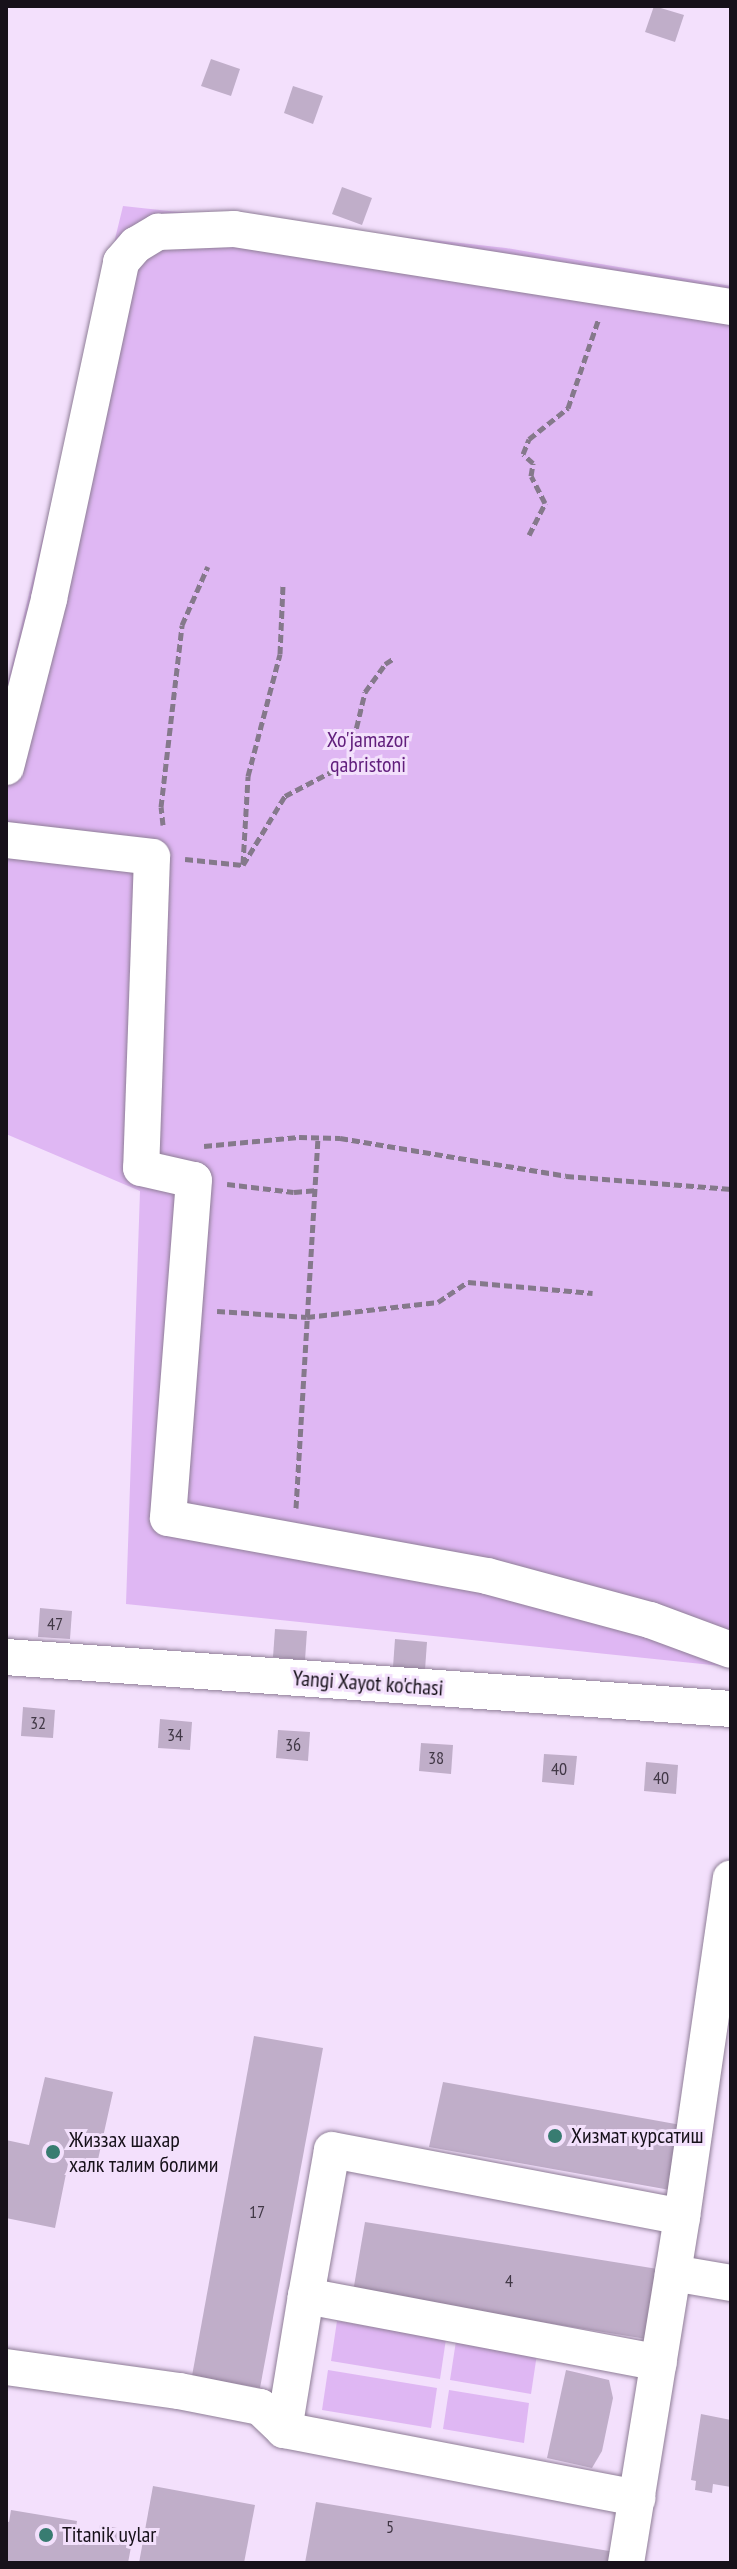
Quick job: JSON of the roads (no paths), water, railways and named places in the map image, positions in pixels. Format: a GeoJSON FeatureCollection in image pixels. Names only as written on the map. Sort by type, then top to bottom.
{"type":"FeatureCollection","features":[{"type":"Feature","properties":{"kind":"street"},"geometry":{"type":"LineString","coordinates":[[6,767],[49,599],[121,262],[136,245],[158,232],[234,229],[731,307]]}},
{"type":"Feature","properties":{"kind":"street"},"geometry":{"type":"LineString","coordinates":[[6,840],[159,857],[141,1168],[194,1180],[168,1518],[487,1576],[650,1620],[731,1650]]}},
{"type":"Feature","properties":{"kind":"street","name":"Yangi Xayot ko'chasi"},"geometry":{"type":"LineString","coordinates":[[6,1657],[731,1709]]}},
{"type":"Feature","properties":{"kind":"street"},"geometry":{"type":"LineString","coordinates":[[626,2563],[682,2217],[719,2053],[731,1879]]}},
{"type":"Feature","properties":{"kind":"street"},"geometry":{"type":"LineString","coordinates":[[284,2430],[332,2150],[682,2217]]}},
{"type":"Feature","properties":{"kind":"street"},"geometry":{"type":"LineString","coordinates":[[673,2273],[731,2283]]}},
{"type":"Feature","properties":{"kind":"street"},"geometry":{"type":"LineString","coordinates":[[306,2296],[659,2363]]}},
{"type":"Feature","properties":{"kind":"street"},"geometry":{"type":"LineString","coordinates":[[6,2367],[179,2391],[260,2407],[284,2430],[638,2498]]}},
{"type":"Feature","properties":{"kind":"place","name":"Хизмат курсатиш"},"geometry":{"type":"Point","coordinates":[555,2136]}},
{"type":"Feature","properties":{"kind":"place","name":"Жиззах шахар халк талим болими"},"geometry":{"type":"Point","coordinates":[53,2152]}},
{"type":"Feature","properties":{"kind":"place","name":"Titanik uylar"},"geometry":{"type":"Point","coordinates":[46,2535]}},
{"type":"Feature","properties":{"kind":"park label","name":"Xo'jamazor qabristoni"},"geometry":{"type":"Point","coordinates":[368,752]}}]}
